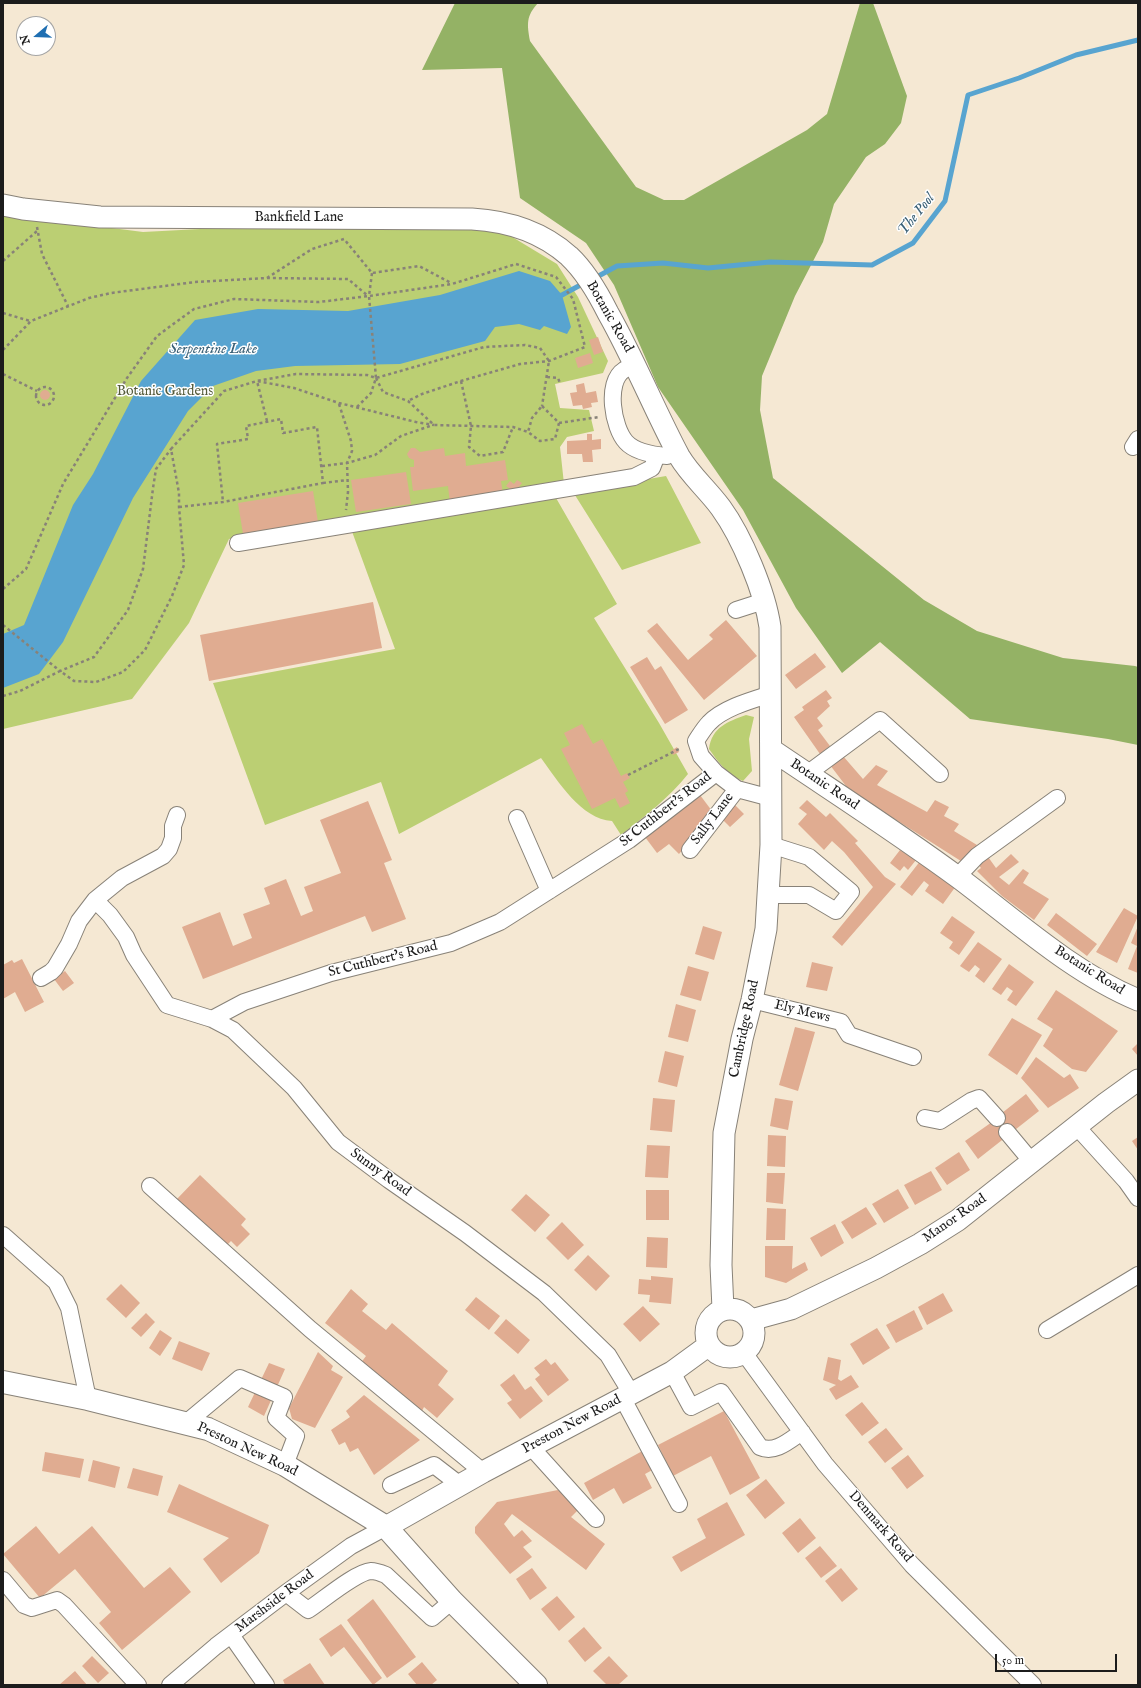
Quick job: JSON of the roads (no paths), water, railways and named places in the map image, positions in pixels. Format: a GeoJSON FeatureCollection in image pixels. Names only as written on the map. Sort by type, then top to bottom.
{"type":"FeatureCollection","features":[{"type":"Feature","properties":{"kind":"highway","name":"Preston New Road"},"geometry":{"type":"LineString","coordinates":[[3,1382],[88,1399],[208,1429],[285,1465],[386,1527],[452,1601]]}},
{"type":"Feature","properties":{"kind":"highway"},"geometry":{"type":"LineString","coordinates":[[452,1601],[536,1685]]}},
{"type":"Feature","properties":{"kind":"main road","name":"Bankfield Lane"},"geometry":{"type":"LineString","coordinates":[[3,205],[23,209],[100,217],[488,220],[514,225],[543,238],[570,257],[581,270]]}},
{"type":"Feature","properties":{"kind":"main road","name":"Botanic Road"},"geometry":{"type":"LineString","coordinates":[[581,270],[599,296],[635,365],[680,458],[721,508],[735,530],[764,601],[770,627],[772,750],[957,877],[1067,959],[1097,978],[1138,1000]]}},
{"type":"Feature","properties":{"kind":"main road","name":"Cambridge Road"},"geometry":{"type":"LineString","coordinates":[[723,1309],[721,1265],[724,1133],[742,1039],[752,1000],[766,929],[772,845],[772,750]]}},
{"type":"Feature","properties":{"kind":"main road","name":"Manor Road"},"geometry":{"type":"LineString","coordinates":[[751,1320],[791,1309],[876,1268],[913,1248],[958,1220],[1106,1103],[1138,1080]]}},
{"type":"Feature","properties":{"kind":"main road"},"geometry":{"type":"LineString","coordinates":[[731,1308],[746,1314],[754,1327],[753,1341],[744,1353],[737,1356],[721,1356],[714,1352],[709,1346],[705,1331],[707,1324],[711,1317],[723,1309],[731,1308]]}},
{"type":"Feature","properties":{"kind":"main road"},"geometry":{"type":"LineString","coordinates":[[627,1396],[672,1372],[709,1346]]}},
{"type":"Feature","properties":{"kind":"main road","name":"Preston New Road"},"geometry":{"type":"LineString","coordinates":[[386,1527],[483,1472],[627,1396]]}},
{"type":"Feature","properties":{"kind":"street","name":"Botanic Road"},"geometry":{"type":"LineString","coordinates":[[635,365],[623,370],[616,379],[613,395],[614,415],[621,435],[627,443],[638,449],[658,455],[680,458]]}},
{"type":"Feature","properties":{"kind":"street"},"geometry":{"type":"LineString","coordinates":[[238,543],[634,477],[652,468],[658,455]]}},
{"type":"Feature","properties":{"kind":"street"},"geometry":{"type":"LineString","coordinates":[[736,610],[764,601]]}},
{"type":"Feature","properties":{"kind":"street","name":"St Cuthbert's Road"},"geometry":{"type":"LineString","coordinates":[[212,1019],[244,1002],[331,973],[452,943],[500,922],[629,840],[716,773],[701,756],[696,741],[710,722],[722,714],[743,703],[771,694]]}},
{"type":"Feature","properties":{"kind":"street"},"geometry":{"type":"LineString","coordinates":[[808,774],[880,720],[940,774]]}},
{"type":"Feature","properties":{"kind":"street"},"geometry":{"type":"LineString","coordinates":[[716,773],[737,789],[771,798]]}},
{"type":"Feature","properties":{"kind":"street","name":"Sally Lane"},"geometry":{"type":"LineString","coordinates":[[690,850],[737,789]]}},
{"type":"Feature","properties":{"kind":"street"},"geometry":{"type":"LineString","coordinates":[[957,877],[977,856],[1056,798]]}},
{"type":"Feature","properties":{"kind":"street"},"geometry":{"type":"LineString","coordinates":[[41,978],[55,968],[69,944],[79,921],[94,900],[122,878],[163,856],[169,849],[173,838],[173,826],[177,815]]}},
{"type":"Feature","properties":{"kind":"street"},"geometry":{"type":"LineString","coordinates":[[517,818],[549,891]]}},
{"type":"Feature","properties":{"kind":"street"},"geometry":{"type":"LineString","coordinates":[[768,895],[808,895],[836,911],[851,892],[809,857],[772,845]]}},
{"type":"Feature","properties":{"kind":"street","name":"Sunny Road"},"geometry":{"type":"LineString","coordinates":[[94,900],[110,915],[126,937],[134,955],[167,1005],[212,1019],[233,1030],[294,1088],[338,1142],[465,1233],[544,1293],[608,1355],[679,1504]]}},
{"type":"Feature","properties":{"kind":"street","name":"Ely Mews"},"geometry":{"type":"LineString","coordinates":[[752,1000],[841,1022],[849,1034],[913,1057]]}},
{"type":"Feature","properties":{"kind":"street"},"geometry":{"type":"LineString","coordinates":[[925,1118],[940,1121],[971,1101],[979,1098],[997,1118]]}},
{"type":"Feature","properties":{"kind":"street"},"geometry":{"type":"LineString","coordinates":[[1077,1127],[1126,1181],[1138,1198]]}},
{"type":"Feature","properties":{"kind":"street"},"geometry":{"type":"LineString","coordinates":[[1007,1132],[1032,1162]]}},
{"type":"Feature","properties":{"kind":"street"},"geometry":{"type":"LineString","coordinates":[[150,1186],[310,1329],[483,1472]]}},
{"type":"Feature","properties":{"kind":"street"},"geometry":{"type":"LineString","coordinates":[[3,1235],[56,1282],[66,1301],[69,1308],[88,1399]]}},
{"type":"Feature","properties":{"kind":"street"},"geometry":{"type":"LineString","coordinates":[[1047,1330],[1138,1275]]}},
{"type":"Feature","properties":{"kind":"street","name":"Denmark Road"},"geometry":{"type":"LineString","coordinates":[[744,1353],[825,1464],[912,1565],[1033,1685]]}},
{"type":"Feature","properties":{"kind":"street"},"geometry":{"type":"LineString","coordinates":[[672,1372],[691,1407],[721,1392],[760,1447],[766,1450],[776,1448],[802,1432]]}},
{"type":"Feature","properties":{"kind":"street"},"geometry":{"type":"LineString","coordinates":[[186,1423],[240,1378],[284,1397],[276,1418],[296,1436],[285,1465]]}},
{"type":"Feature","properties":{"kind":"street"},"geometry":{"type":"LineString","coordinates":[[531,1447],[596,1520]]}},
{"type":"Feature","properties":{"kind":"street"},"geometry":{"type":"LineString","coordinates":[[391,1485],[434,1465],[460,1485]]}},
{"type":"Feature","properties":{"kind":"street","name":"Marshside Road"},"geometry":{"type":"LineString","coordinates":[[170,1685],[231,1635],[286,1593],[351,1546],[386,1527]]}},
{"type":"Feature","properties":{"kind":"street"},"geometry":{"type":"LineString","coordinates":[[286,1593],[308,1610],[356,1577],[371,1571],[386,1575],[432,1618],[452,1601]]}},
{"type":"Feature","properties":{"kind":"street"},"geometry":{"type":"LineString","coordinates":[[3,1580],[24,1606],[32,1608],[57,1600],[64,1605],[138,1685]]}},
{"type":"Feature","properties":{"kind":"street"},"geometry":{"type":"LineString","coordinates":[[231,1635],[266,1685]]}},
{"type":"Feature","properties":{"kind":"water","name":"Serpentine Lake"},"geometry":{"type":"Polygon","coordinates":[[[519,271],[550,281],[562,295],[571,327],[567,334],[544,326],[540,330],[519,324],[495,327],[485,341],[400,364],[295,366],[256,371],[213,386],[188,411],[133,498],[63,642],[39,674],[3,688],[3,634],[24,625],[73,505],[93,474],[141,381],[195,320],[258,309],[348,311],[440,295],[519,271]]]}},
{"type":"Feature","properties":{"kind":"waterway","name":"The Pool"},"geometry":{"type":"LineString","coordinates":[[593,279],[617,266],[663,263],[708,268],[770,262],[872,265],[913,243],[945,201],[968,95],[1019,78],[1076,55],[1138,40]]}},
{"type":"Feature","properties":{"kind":"waterway","name":"The Pool"},"geometry":{"type":"LineString","coordinates":[[558,296],[586,282]]}},
{"type":"Feature","properties":{"kind":"park label","name":"Botanic Gardens"},"geometry":{"type":"Point","coordinates":[165,392]}}]}
